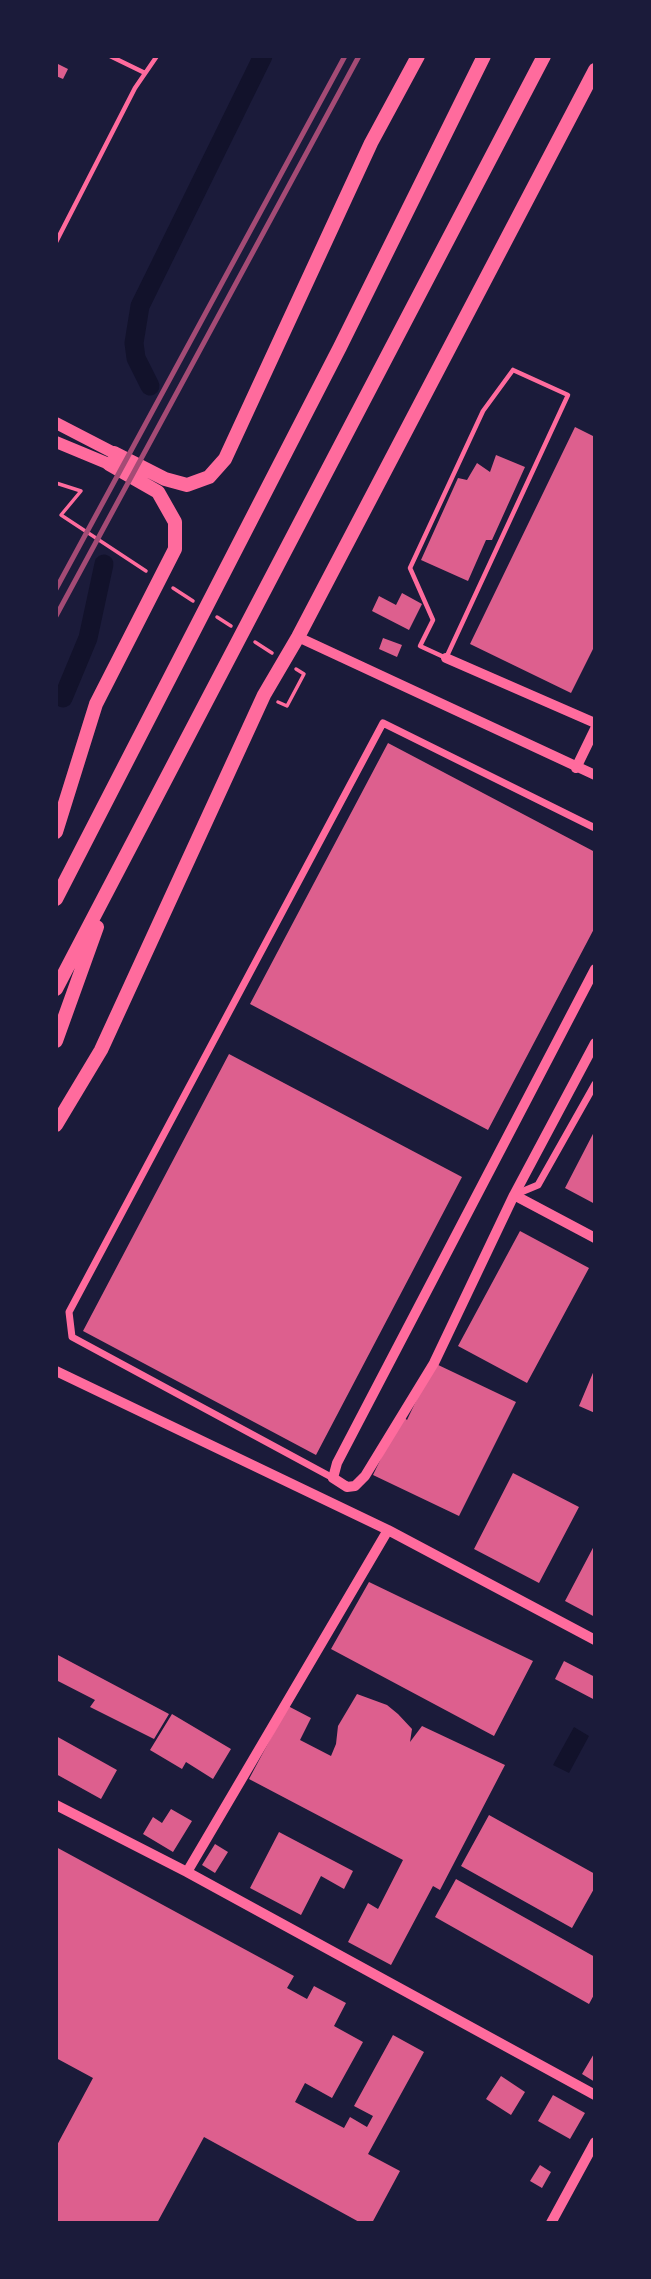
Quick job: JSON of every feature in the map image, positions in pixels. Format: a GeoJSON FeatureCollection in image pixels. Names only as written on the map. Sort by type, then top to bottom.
{"type":"FeatureCollection","features":[{"type":"Feature","properties":{"kind":"main road"},"geometry":{"type":"LineString","coordinates":[[56,442],[112,458],[187,485],[209,477],[225,458],[371,142],[418,56]]}},
{"type":"Feature","properties":{"kind":"main road"},"geometry":{"type":"LineString","coordinates":[[56,900],[341,347],[484,56]]}},
{"type":"Feature","properties":{"kind":"main road"},"geometry":{"type":"LineString","coordinates":[[56,989],[544,56]]}},
{"type":"Feature","properties":{"kind":"main road"},"geometry":{"type":"LineString","coordinates":[[56,1125],[101,1050],[264,695],[298,637],[595,70]]}},
{"type":"Feature","properties":{"kind":"main road"},"geometry":{"type":"LineString","coordinates":[[56,423],[112,458],[158,492],[175,522],[175,549],[96,704],[56,832]]}},
{"type":"Feature","properties":{"kind":"main road"},"geometry":{"type":"LineString","coordinates":[[56,1041],[117,875]]}},
{"type":"Feature","properties":{"kind":"street"},"geometry":{"type":"LineString","coordinates":[[298,637],[595,775]]}},
{"type":"Feature","properties":{"kind":"street"},"geometry":{"type":"LineString","coordinates":[[446,658],[595,723]]}},
{"type":"Feature","properties":{"kind":"street"},"geometry":{"type":"LineString","coordinates":[[595,828],[383,723],[69,1312],[72,1337],[347,1487],[355,1486],[365,1476],[433,1363],[514,1195],[595,1043]]}},
{"type":"Feature","properties":{"kind":"street"},"geometry":{"type":"LineString","coordinates":[[576,768],[595,729]]}},
{"type":"Feature","properties":{"kind":"street"},"geometry":{"type":"LineString","coordinates":[[333,1478],[337,1463],[595,969]]}},
{"type":"Feature","properties":{"kind":"street"},"geometry":{"type":"LineString","coordinates":[[514,1195],[538,1185],[595,1084]]}},
{"type":"Feature","properties":{"kind":"street"},"geometry":{"type":"LineString","coordinates":[[514,1195],[595,1238]]}},
{"type":"Feature","properties":{"kind":"street"},"geometry":{"type":"LineString","coordinates":[[56,1371],[388,1530],[595,1640]]}},
{"type":"Feature","properties":{"kind":"street"},"geometry":{"type":"LineString","coordinates":[[187,1872],[388,1530]]}},
{"type":"Feature","properties":{"kind":"street"},"geometry":{"type":"LineString","coordinates":[[56,1805],[187,1872],[595,2095]]}},
{"type":"Feature","properties":{"kind":"street"},"geometry":{"type":"LineString","coordinates":[[551,2223],[595,2142]]}},
{"type":"Feature","properties":{"kind":"lane"},"geometry":{"type":"LineString","coordinates":[[110,56],[145,73]]}},
{"type":"Feature","properties":{"kind":"lane"},"geometry":{"type":"LineString","coordinates":[[56,242],[145,73],[157,56]]}},
{"type":"Feature","properties":{"kind":"lane"},"geometry":{"type":"LineString","coordinates":[[513,370],[568,395],[446,658],[420,646],[433,620],[410,568],[483,411],[513,370]]}},
{"type":"Feature","properties":{"kind":"path"},"geometry":{"type":"LineString","coordinates":[[56,483],[81,491],[61,515],[154,576]]}},
{"type":"Feature","properties":{"kind":"path"},"geometry":{"type":"LineString","coordinates":[[165,583],[200,606]]}},
{"type":"Feature","properties":{"kind":"path"},"geometry":{"type":"LineString","coordinates":[[212,614],[235,629]]}},
{"type":"Feature","properties":{"kind":"path"},"geometry":{"type":"LineString","coordinates":[[247,636],[281,659]]}},
{"type":"Feature","properties":{"kind":"path"},"geometry":{"type":"LineString","coordinates":[[287,706],[304,674],[293,667]]}},
{"type":"Feature","properties":{"kind":"shaded area"},"geometry":{"type":"Polygon","coordinates":[[[574,1727],[589,1736],[569,1773],[553,1765],[574,1727]]]}},
{"type":"Feature","properties":{"kind":"building"},"geometry":{"type":"Polygon","coordinates":[[[56,63],[68,69],[63,79],[56,76],[56,63]]]}},
{"type":"Feature","properties":{"kind":"building"},"geometry":{"type":"Polygon","coordinates":[[[575,427],[595,437],[595,645],[571,693],[470,644],[575,427]]]}},
{"type":"Feature","properties":{"kind":"building"},"geometry":{"type":"Polygon","coordinates":[[[496,455],[525,467],[492,540],[486,540],[468,581],[421,560],[458,478],[467,480],[477,463],[490,472],[496,455]]]}},
{"type":"Feature","properties":{"kind":"building"},"geometry":{"type":"Polygon","coordinates":[[[402,593],[422,604],[409,630],[372,611],[379,596],[396,605],[402,593]]]}},
{"type":"Feature","properties":{"kind":"building"},"geometry":{"type":"Polygon","coordinates":[[[383,638],[402,645],[397,657],[379,649],[383,638]]]}},
{"type":"Feature","properties":{"kind":"building"},"geometry":{"type":"Polygon","coordinates":[[[388,743],[595,852],[595,927],[488,1130],[250,1004],[388,743]]]}},
{"type":"Feature","properties":{"kind":"building"},"geometry":{"type":"Polygon","coordinates":[[[229,1054],[462,1177],[316,1455],[83,1331],[229,1054]]]}},
{"type":"Feature","properties":{"kind":"building"},"geometry":{"type":"Polygon","coordinates":[[[595,1130],[595,1204],[565,1188],[595,1130]]]}},
{"type":"Feature","properties":{"kind":"building"},"geometry":{"type":"Polygon","coordinates":[[[520,1231],[589,1268],[527,1383],[458,1346],[520,1231]]]}},
{"type":"Feature","properties":{"kind":"building"},"geometry":{"type":"Polygon","coordinates":[[[434,1363],[516,1402],[459,1516],[373,1475],[402,1415],[407,1420],[434,1363]]]}},
{"type":"Feature","properties":{"kind":"building"},"geometry":{"type":"Polygon","coordinates":[[[595,1368],[595,1413],[579,1406],[595,1368]]]}},
{"type":"Feature","properties":{"kind":"building"},"geometry":{"type":"Polygon","coordinates":[[[513,1473],[579,1507],[539,1583],[474,1549],[513,1473]]]}},
{"type":"Feature","properties":{"kind":"building"},"geometry":{"type":"Polygon","coordinates":[[[595,1544],[595,1617],[565,1601],[595,1544]]]}},
{"type":"Feature","properties":{"kind":"building"},"geometry":{"type":"Polygon","coordinates":[[[369,1582],[533,1661],[494,1736],[331,1649],[369,1582]]]}},
{"type":"Feature","properties":{"kind":"building"},"geometry":{"type":"Polygon","coordinates":[[[56,1654],[169,1714],[154,1739],[90,1707],[95,1700],[56,1680],[56,1654]]]}},
{"type":"Feature","properties":{"kind":"building"},"geometry":{"type":"Polygon","coordinates":[[[564,1661],[595,1677],[595,1700],[555,1679],[564,1661]]]}},
{"type":"Feature","properties":{"kind":"building"},"geometry":{"type":"Polygon","coordinates":[[[357,1694],[387,1705],[398,1714],[412,1729],[410,1742],[422,1726],[505,1765],[440,1890],[433,1886],[391,1965],[348,1942],[368,1903],[378,1909],[403,1860],[249,1779],[288,1706],[311,1718],[300,1740],[331,1756],[336,1744],[338,1726],[357,1694]]]}},
{"type":"Feature","properties":{"kind":"building"},"geometry":{"type":"Polygon","coordinates":[[[172,1714],[231,1749],[213,1779],[186,1762],[182,1769],[150,1750],[172,1714]]]}},
{"type":"Feature","properties":{"kind":"building"},"geometry":{"type":"Polygon","coordinates":[[[56,1736],[117,1770],[101,1799],[56,1774],[56,1736]]]}},
{"type":"Feature","properties":{"kind":"building"},"geometry":{"type":"Polygon","coordinates":[[[171,1809],[192,1821],[173,1852],[143,1834],[153,1817],[162,1823],[171,1809]]]}},
{"type":"Feature","properties":{"kind":"building"},"geometry":{"type":"Polygon","coordinates":[[[489,1815],[595,1874],[595,1887],[572,1928],[461,1866],[489,1815]]]}},
{"type":"Feature","properties":{"kind":"building"},"geometry":{"type":"Polygon","coordinates":[[[279,1832],[353,1871],[344,1889],[321,1876],[301,1915],[250,1888],[279,1832]]]}},
{"type":"Feature","properties":{"kind":"building"},"geometry":{"type":"Polygon","coordinates":[[[215,1844],[228,1852],[215,1873],[202,1865],[215,1844]]]}},
{"type":"Feature","properties":{"kind":"building"},"geometry":{"type":"Polygon","coordinates":[[[56,1847],[294,1976],[287,1988],[307,1999],[314,1986],[346,2003],[334,2026],[363,2042],[332,2098],[305,2083],[295,2102],[344,2128],[350,2117],[367,2127],[373,2116],[354,2106],[393,2035],[424,2052],[368,2154],[400,2171],[372,2223],[361,2223],[204,2137],[157,2223],[56,2223],[56,2147],[93,2078],[56,2058],[56,1847]]]}},
{"type":"Feature","properties":{"kind":"building"},"geometry":{"type":"Polygon","coordinates":[[[456,1879],[595,1957],[595,1993],[589,2004],[435,1917],[456,1879]]]}},
{"type":"Feature","properties":{"kind":"building"},"geometry":{"type":"Polygon","coordinates":[[[595,2052],[595,2082],[582,2074],[595,2052]]]}},
{"type":"Feature","properties":{"kind":"building"},"geometry":{"type":"Polygon","coordinates":[[[501,2076],[525,2092],[511,2115],[486,2099],[501,2076]]]}},
{"type":"Feature","properties":{"kind":"building"},"geometry":{"type":"Polygon","coordinates":[[[553,2095],[585,2113],[570,2139],[538,2121],[553,2095]]]}},
{"type":"Feature","properties":{"kind":"building"},"geometry":{"type":"Polygon","coordinates":[[[540,2165],[551,2172],[542,2188],[530,2181],[540,2165]]]}},
{"type":"Feature","properties":{"kind":"waterway"},"geometry":{"type":"LineString","coordinates":[[150,386],[136,358],[134,343],[140,306],[263,56]]}},
{"type":"Feature","properties":{"kind":"waterway"},"geometry":{"type":"LineString","coordinates":[[63,698],[88,638],[104,564]]}},
{"type":"Feature","properties":{"kind":"railway"},"geometry":{"type":"LineString","coordinates":[[56,589],[345,56]]}},
{"type":"Feature","properties":{"kind":"railway"},"geometry":{"type":"LineString","coordinates":[[56,616],[359,56]]}}]}
